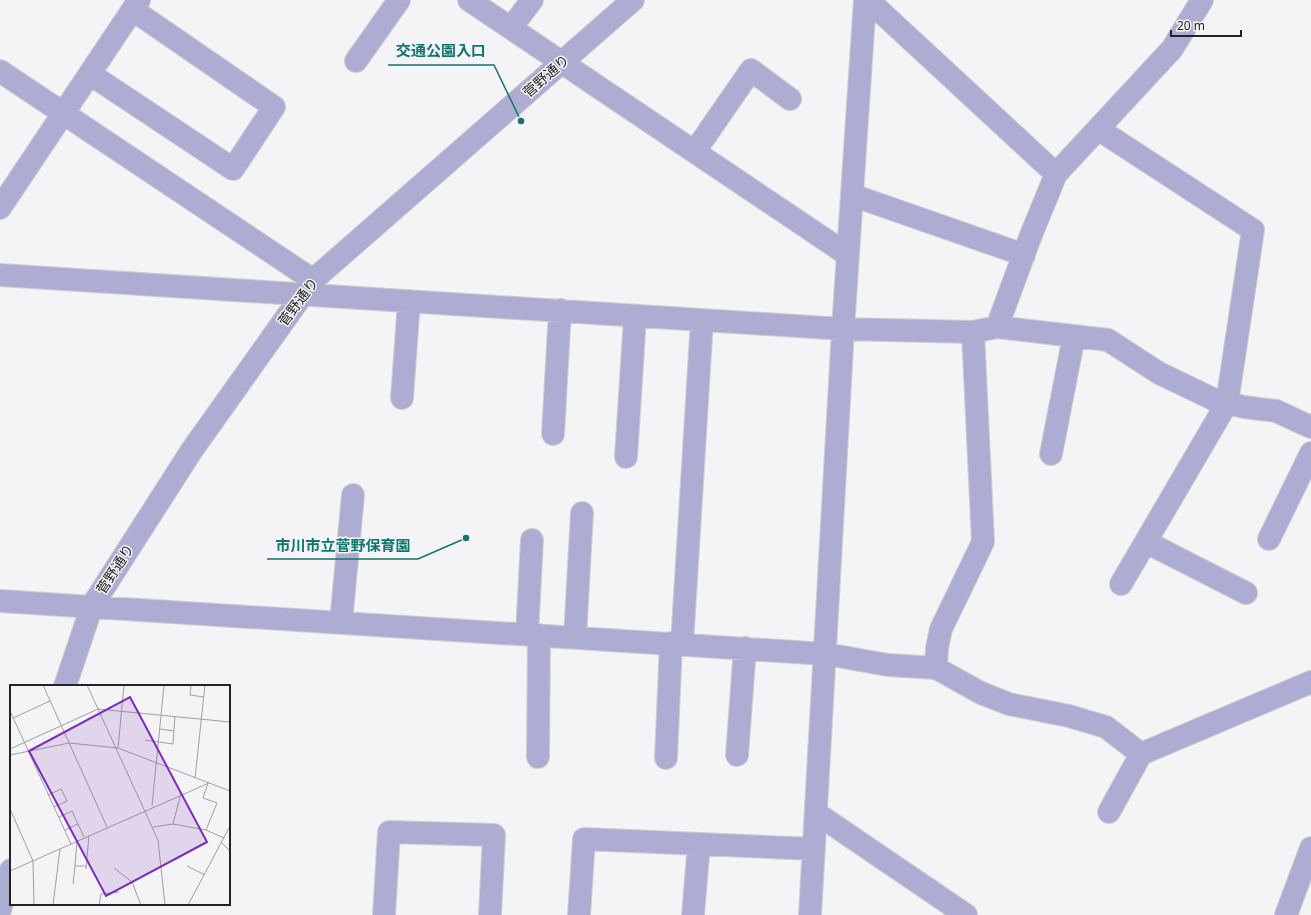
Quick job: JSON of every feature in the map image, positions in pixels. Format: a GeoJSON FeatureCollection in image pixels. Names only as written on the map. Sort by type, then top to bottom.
{"type":"FeatureCollection","features":[{"type":"Feature","properties":{"kind":"street"},"geometry":{"type":"LineString","coordinates":[[356,61],[399,0]]}},
{"type":"Feature","properties":{"kind":"street"},"geometry":{"type":"LineString","coordinates":[[469,0],[848,255]]}},
{"type":"Feature","properties":{"kind":"street"},"geometry":{"type":"LineString","coordinates":[[511,28],[532,0]]}},
{"type":"Feature","properties":{"kind":"street","name":"菅野通り"},"geometry":{"type":"LineString","coordinates":[[65,685],[92,606],[192,450],[308,287],[633,0]]}},
{"type":"Feature","properties":{"kind":"street"},"geometry":{"type":"LineString","coordinates":[[866,0],[1056,174]]}},
{"type":"Feature","properties":{"kind":"street"},"geometry":{"type":"LineString","coordinates":[[810,915],[826,654],[843,329],[866,0]]}},
{"type":"Feature","properties":{"kind":"street"},"geometry":{"type":"LineString","coordinates":[[997,327],[1056,174],[1172,49],[1202,0]]}},
{"type":"Feature","properties":{"kind":"street"},"geometry":{"type":"LineString","coordinates":[[0,208],[8,181],[64,114],[90,74],[136,5],[274,107],[233,169],[90,74]]}},
{"type":"Feature","properties":{"kind":"street"},"geometry":{"type":"LineString","coordinates":[[695,151],[751,70],[790,99]]}},
{"type":"Feature","properties":{"kind":"street"},"geometry":{"type":"LineString","coordinates":[[0,71],[64,114],[308,287]]}},
{"type":"Feature","properties":{"kind":"street"},"geometry":{"type":"LineString","coordinates":[[1098,129],[1253,230],[1226,402],[1122,584]]}},
{"type":"Feature","properties":{"kind":"street"},"geometry":{"type":"LineString","coordinates":[[852,195],[1024,255]]}},
{"type":"Feature","properties":{"kind":"street"},"geometry":{"type":"LineString","coordinates":[[0,275],[308,287],[409,301],[560,310],[634,317],[843,329],[973,332],[997,327],[1108,340],[1159,373],[1213,399],[1244,407],[1276,411],[1311,427]]}},
{"type":"Feature","properties":{"kind":"street"},"geometry":{"type":"LineString","coordinates":[[402,398],[409,301]]}},
{"type":"Feature","properties":{"kind":"street"},"geometry":{"type":"LineString","coordinates":[[553,434],[560,310]]}},
{"type":"Feature","properties":{"kind":"street"},"geometry":{"type":"LineString","coordinates":[[626,457],[634,317]]}},
{"type":"Feature","properties":{"kind":"street"},"geometry":{"type":"LineString","coordinates":[[666,758],[702,320]]}},
{"type":"Feature","properties":{"kind":"street"},"geometry":{"type":"LineString","coordinates":[[936,668],[937,648],[941,629],[983,542],[973,332]]}},
{"type":"Feature","properties":{"kind":"street"},"geometry":{"type":"LineString","coordinates":[[1051,454],[1074,336]]}},
{"type":"Feature","properties":{"kind":"street"},"geometry":{"type":"LineString","coordinates":[[1269,539],[1311,453]]}},
{"type":"Feature","properties":{"kind":"street"},"geometry":{"type":"LineString","coordinates":[[342,622],[353,494]]}},
{"type":"Feature","properties":{"kind":"street"},"geometry":{"type":"LineString","coordinates":[[575,637],[582,513]]}},
{"type":"Feature","properties":{"kind":"street"},"geometry":{"type":"LineString","coordinates":[[532,540],[533,634],[538,757]]}},
{"type":"Feature","properties":{"kind":"street"},"geometry":{"type":"LineString","coordinates":[[1146,542],[1246,593]]}},
{"type":"Feature","properties":{"kind":"street"},"geometry":{"type":"LineString","coordinates":[[0,600],[745,648],[826,654],[888,665],[936,668],[982,693],[1009,704],[1069,716],[1106,727],[1141,754]]}},
{"type":"Feature","properties":{"kind":"street"},"geometry":{"type":"LineString","coordinates":[[737,755],[745,648]]}},
{"type":"Feature","properties":{"kind":"street"},"geometry":{"type":"LineString","coordinates":[[1109,812],[1141,754],[1311,682]]}},
{"type":"Feature","properties":{"kind":"street"},"geometry":{"type":"LineString","coordinates":[[816,813],[966,915]]}},
{"type":"Feature","properties":{"kind":"street"},"geometry":{"type":"LineString","coordinates":[[384,915],[389,832],[494,836],[490,915]]}},
{"type":"Feature","properties":{"kind":"street"},"geometry":{"type":"LineString","coordinates":[[579,915],[584,839],[814,849]]}},
{"type":"Feature","properties":{"kind":"street"},"geometry":{"type":"LineString","coordinates":[[693,915],[699,844]]}},
{"type":"Feature","properties":{"kind":"street"},"geometry":{"type":"LineString","coordinates":[[1286,915],[1311,848]]}},
{"type":"Feature","properties":{"kind":"street"},"geometry":{"type":"LineString","coordinates":[[0,910],[10,874]]}},
{"type":"Feature","properties":{"kind":"place","name":"交通公園入口"},"geometry":{"type":"Point","coordinates":[521,121]}},
{"type":"Feature","properties":{"kind":"place","name":"市川市立菅野保育園"},"geometry":{"type":"Point","coordinates":[466,538]}}]}
